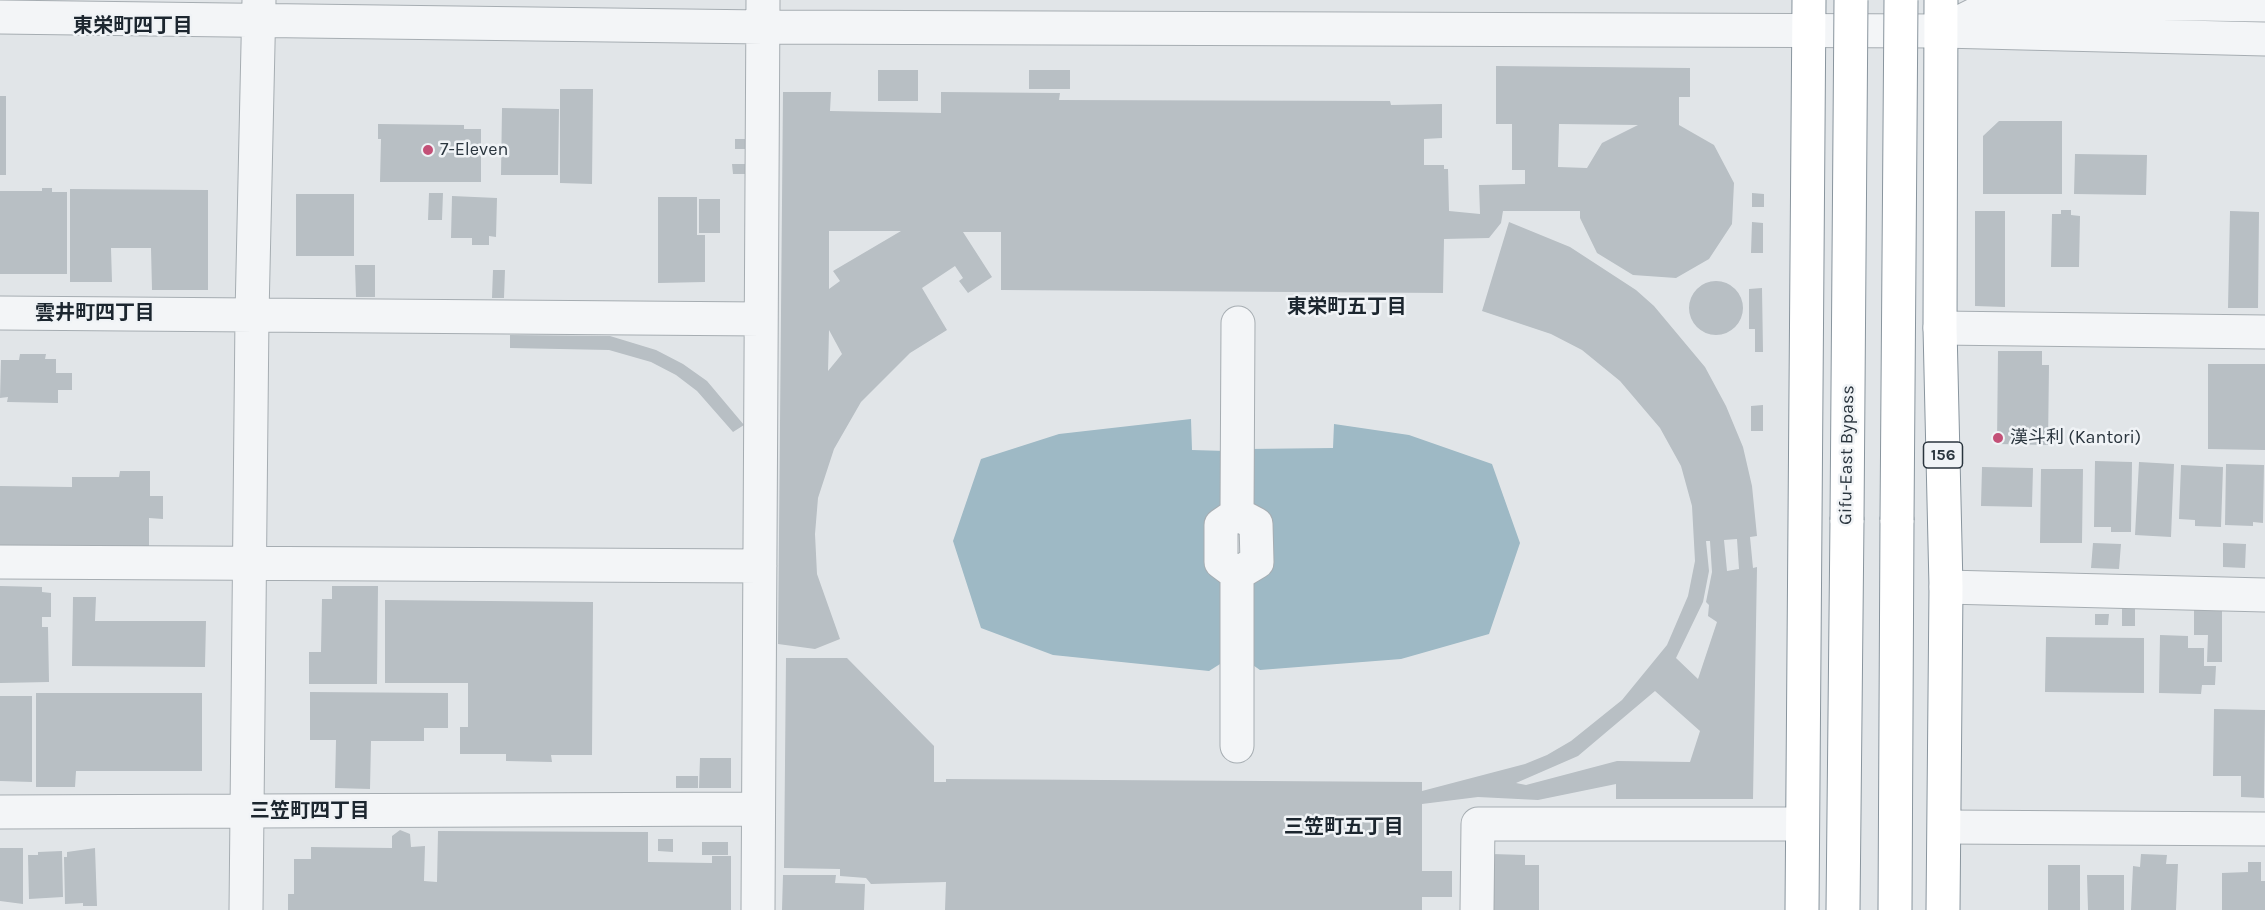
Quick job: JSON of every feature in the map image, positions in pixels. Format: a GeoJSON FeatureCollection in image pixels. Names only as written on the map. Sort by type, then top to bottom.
{"type":"FeatureCollection","features":[{"type":"Feature","properties":{"kind":"highway","name":"Gifu-East Bypass"},"geometry":{"type":"LineString","coordinates":[[1843,910],[1851,0]]}},
{"type":"Feature","properties":{"kind":"highway","name":"156"},"geometry":{"type":"LineString","coordinates":[[1895,910],[1901,0]]}},
{"type":"Feature","properties":{"kind":"highway"},"geometry":{"type":"LineString","coordinates":[[1802,910],[1809,15]]}},
{"type":"Feature","properties":{"kind":"highway","name":"156"},"geometry":{"type":"LineString","coordinates":[[1941,15],[1940,328],[1946,586],[1946,827],[1943,910]]}},
{"type":"Feature","properties":{"kind":"street"},"geometry":{"type":"LineString","coordinates":[[1941,15],[2002,1],[2265,5]]}},
{"type":"Feature","properties":{"kind":"street"},"geometry":{"type":"LineString","coordinates":[[0,17],[259,10],[1941,15],[2265,39]]}},
{"type":"Feature","properties":{"kind":"street"},"geometry":{"type":"LineString","coordinates":[[246,910],[252,315],[259,10]]}},
{"type":"Feature","properties":{"kind":"street"},"geometry":{"type":"LineString","coordinates":[[758,910],[763,13]]}},
{"type":"Feature","properties":{"kind":"street"},"geometry":{"type":"LineString","coordinates":[[0,313],[761,319]]}},
{"type":"Feature","properties":{"kind":"street"},"geometry":{"type":"LineString","coordinates":[[1237,746],[1235,690],[1237,574],[1221,562],[1221,525],[1237,514],[1238,323]]}},
{"type":"Feature","properties":{"kind":"street"},"geometry":{"type":"LineString","coordinates":[[1940,328],[2265,333]]}},
{"type":"Feature","properties":{"kind":"street"},"geometry":{"type":"LineString","coordinates":[[0,562],[760,566]]}},
{"type":"Feature","properties":{"kind":"street"},"geometry":{"type":"LineString","coordinates":[[1946,586],[2265,595]]}},
{"type":"Feature","properties":{"kind":"street"},"geometry":{"type":"LineString","coordinates":[[0,812],[758,809]]}},
{"type":"Feature","properties":{"kind":"street"},"geometry":{"type":"LineString","coordinates":[[1477,910],[1478,824],[1802,824]]}},
{"type":"Feature","properties":{"kind":"street"},"geometry":{"type":"LineString","coordinates":[[1946,827],[2265,829]]}},
{"type":"Feature","properties":{"kind":"water"},"geometry":{"type":"Polygon","coordinates":[[[1191,419],[1192,450],[1226,451],[1228,659],[1209,671],[1053,655],[981,628],[953,541],[981,459],[1059,434],[1191,419]]]}},
{"type":"Feature","properties":{"kind":"water"},"geometry":{"type":"Polygon","coordinates":[[[1334,424],[1409,435],[1492,464],[1520,543],[1489,634],[1401,659],[1260,670],[1247,661],[1247,449],[1333,448],[1334,424]]]}},
{"type":"Feature","properties":{"kind":"building"},"geometry":{"type":"Polygon","coordinates":[[[1496,66],[1690,68],[1690,97],[1679,97],[1679,125],[1714,145],[1734,183],[1732,224],[1709,259],[1676,278],[1633,275],[1597,253],[1580,218],[1580,211],[1503,211],[1501,223],[1489,238],[1444,239],[1443,293],[1001,290],[1001,232],[963,232],[992,277],[968,293],[959,281],[963,278],[955,266],[922,288],[947,330],[910,353],[861,402],[834,449],[818,498],[815,534],[817,574],[840,639],[815,649],[778,644],[783,92],[831,92],[830,111],[941,113],[941,92],[1060,93],[1059,100],[1390,101],[1391,105],[1442,104],[1442,138],[1424,139],[1424,165],[1444,165],[1444,169],[1448,169],[1449,211],[1480,214],[1479,185],[1525,184],[1525,170],[1512,170],[1512,124],[1496,124],[1496,66]],[[1559,124],[1558,167],[1587,168],[1602,143],[1638,125],[1559,124]],[[829,231],[829,289],[840,281],[833,271],[901,231],[829,231]],[[829,330],[828,371],[842,354],[829,330]]]}},
{"type":"Feature","properties":{"kind":"building"},"geometry":{"type":"Polygon","coordinates":[[[878,70],[918,70],[918,101],[878,101],[878,70]]]}},
{"type":"Feature","properties":{"kind":"building"},"geometry":{"type":"Polygon","coordinates":[[[1029,70],[1070,70],[1070,89],[1029,89],[1029,70]]]}},
{"type":"Feature","properties":{"kind":"building"},"geometry":{"type":"Polygon","coordinates":[[[560,89],[593,89],[592,184],[560,183],[560,89]]]}},
{"type":"Feature","properties":{"kind":"building"},"geometry":{"type":"Polygon","coordinates":[[[0,96],[6,96],[6,175],[0,175],[0,96]]]}},
{"type":"Feature","properties":{"kind":"building"},"geometry":{"type":"Polygon","coordinates":[[[502,108],[559,109],[558,175],[501,175],[502,108]]]}},
{"type":"Feature","properties":{"kind":"building"},"geometry":{"type":"Polygon","coordinates":[[[1999,121],[2062,121],[2062,194],[1983,194],[1983,136],[1999,121]]]}},
{"type":"Feature","properties":{"kind":"building"},"geometry":{"type":"Polygon","coordinates":[[[378,124],[464,125],[464,129],[481,129],[481,182],[380,182],[381,139],[378,139],[378,124]]]}},
{"type":"Feature","properties":{"kind":"building"},"geometry":{"type":"Polygon","coordinates":[[[735,139],[746,139],[745,149],[735,149],[735,139]]]}},
{"type":"Feature","properties":{"kind":"building"},"geometry":{"type":"Polygon","coordinates":[[[2075,154],[2147,155],[2146,195],[2074,194],[2075,154]]]}},
{"type":"Feature","properties":{"kind":"building"},"geometry":{"type":"Polygon","coordinates":[[[732,164],[746,164],[746,174],[733,174],[732,164]]]}},
{"type":"Feature","properties":{"kind":"building"},"geometry":{"type":"Polygon","coordinates":[[[42,188],[52,188],[52,192],[67,192],[67,274],[0,274],[0,191],[42,191],[42,188]]]}},
{"type":"Feature","properties":{"kind":"building"},"geometry":{"type":"Polygon","coordinates":[[[70,189],[208,190],[208,290],[152,290],[151,248],[111,248],[112,282],[70,282],[70,189]]]}},
{"type":"Feature","properties":{"kind":"building"},"geometry":{"type":"Polygon","coordinates":[[[429,193],[443,193],[442,220],[428,220],[429,193]]]}},
{"type":"Feature","properties":{"kind":"building"},"geometry":{"type":"Polygon","coordinates":[[[1752,193],[1764,194],[1764,207],[1752,207],[1752,193]]]}},
{"type":"Feature","properties":{"kind":"building"},"geometry":{"type":"Polygon","coordinates":[[[296,194],[354,194],[354,256],[296,256],[296,194]]]}},
{"type":"Feature","properties":{"kind":"building"},"geometry":{"type":"Polygon","coordinates":[[[452,196],[497,198],[496,237],[489,236],[489,245],[472,245],[472,238],[451,238],[452,196]]]}},
{"type":"Feature","properties":{"kind":"building"},"geometry":{"type":"Polygon","coordinates":[[[658,197],[697,197],[697,235],[705,235],[705,282],[658,283],[658,197]]]}},
{"type":"Feature","properties":{"kind":"building"},"geometry":{"type":"Polygon","coordinates":[[[699,199],[720,199],[720,233],[699,233],[699,199]]]}},
{"type":"Feature","properties":{"kind":"building"},"geometry":{"type":"Polygon","coordinates":[[[2061,210],[2071,210],[2071,215],[2080,216],[2079,267],[2051,267],[2052,214],[2061,214],[2061,210]]]}},
{"type":"Feature","properties":{"kind":"building"},"geometry":{"type":"Polygon","coordinates":[[[1975,211],[2005,211],[2005,307],[1975,306],[1975,211]]]}},
{"type":"Feature","properties":{"kind":"building"},"geometry":{"type":"Polygon","coordinates":[[[2230,211],[2259,212],[2258,308],[2228,308],[2230,211]]]}},
{"type":"Feature","properties":{"kind":"building"},"geometry":{"type":"Polygon","coordinates":[[[1509,222],[1570,247],[1636,290],[1654,306],[1705,367],[1726,406],[1743,447],[1752,486],[1757,536],[1750,537],[1753,568],[1757,567],[1753,799],[1616,799],[1616,784],[1538,800],[1478,797],[1422,804],[1422,871],[1452,871],[1452,897],[1422,897],[1422,910],[945,910],[946,882],[871,884],[866,878],[840,876],[840,869],[784,868],[786,658],[847,658],[934,746],[934,782],[946,782],[946,779],[1422,782],[1422,791],[1525,764],[1571,741],[1622,700],[1667,645],[1688,596],[1695,561],[1692,506],[1681,466],[1660,428],[1620,381],[1582,350],[1551,334],[1482,311],[1509,222]],[[1737,539],[1724,540],[1727,571],[1739,569],[1737,539]],[[1706,541],[1709,571],[1703,602],[1676,658],[1698,679],[1717,622],[1708,616],[1709,605],[1706,602],[1712,572],[1710,541],[1706,541]],[[1655,691],[1578,756],[1516,783],[1526,785],[1617,761],[1690,762],[1700,731],[1655,691]]]}},
{"type":"Feature","properties":{"kind":"building"},"geometry":{"type":"Polygon","coordinates":[[[1752,222],[1763,223],[1763,253],[1751,253],[1752,222]]]}},
{"type":"Feature","properties":{"kind":"building"},"geometry":{"type":"Polygon","coordinates":[[[355,265],[375,265],[375,297],[356,297],[355,265]]]}},
{"type":"Feature","properties":{"kind":"building"},"geometry":{"type":"Polygon","coordinates":[[[493,270],[505,270],[504,298],[492,298],[493,270]]]}},
{"type":"Feature","properties":{"kind":"building"},"geometry":{"type":"Polygon","coordinates":[[[1711,281],[1721,281],[1731,285],[1739,293],[1743,308],[1739,323],[1731,331],[1721,335],[1711,335],[1701,331],[1693,323],[1689,313],[1689,303],[1693,293],[1701,285],[1711,281]]]}},
{"type":"Feature","properties":{"kind":"building"},"geometry":{"type":"Polygon","coordinates":[[[1762,288],[1763,352],[1755,352],[1755,329],[1749,329],[1749,289],[1762,288]]]}},
{"type":"Feature","properties":{"kind":"building"},"geometry":{"type":"Polygon","coordinates":[[[510,335],[610,336],[656,350],[683,364],[707,381],[744,425],[733,432],[697,391],[676,375],[651,362],[609,350],[510,348],[510,335]]]}},
{"type":"Feature","properties":{"kind":"building"},"geometry":{"type":"Polygon","coordinates":[[[1998,351],[2042,351],[2042,365],[2049,365],[2048,445],[1997,444],[1998,351]]]}},
{"type":"Feature","properties":{"kind":"building"},"geometry":{"type":"Polygon","coordinates":[[[20,354],[46,354],[45,359],[56,359],[56,373],[72,373],[72,390],[58,390],[58,403],[7,402],[8,397],[0,398],[1,360],[19,360],[20,354]]]}},
{"type":"Feature","properties":{"kind":"building"},"geometry":{"type":"Polygon","coordinates":[[[2208,364],[2265,364],[2265,450],[2208,449],[2208,364]]]}},
{"type":"Feature","properties":{"kind":"building"},"geometry":{"type":"Polygon","coordinates":[[[1763,405],[1763,431],[1751,431],[1751,406],[1763,405]]]}},
{"type":"Feature","properties":{"kind":"building"},"geometry":{"type":"Polygon","coordinates":[[[2095,461],[2132,462],[2131,532],[2111,532],[2111,527],[2094,527],[2095,461]]]}},
{"type":"Feature","properties":{"kind":"building"},"geometry":{"type":"Polygon","coordinates":[[[2139,462],[2174,464],[2171,537],[2135,535],[2139,462]]]}},
{"type":"Feature","properties":{"kind":"building"},"geometry":{"type":"Polygon","coordinates":[[[2226,464],[2264,465],[2263,523],[2253,522],[2253,526],[2225,525],[2226,464]]]}},
{"type":"Feature","properties":{"kind":"building"},"geometry":{"type":"Polygon","coordinates":[[[2181,465],[2223,467],[2221,527],[2195,526],[2195,520],[2179,519],[2181,465]]]}},
{"type":"Feature","properties":{"kind":"building"},"geometry":{"type":"Polygon","coordinates":[[[1982,467],[2033,468],[2032,507],[1981,506],[1982,467]]]}},
{"type":"Feature","properties":{"kind":"building"},"geometry":{"type":"Polygon","coordinates":[[[2041,469],[2083,469],[2082,543],[2040,543],[2041,469]]]}},
{"type":"Feature","properties":{"kind":"building"},"geometry":{"type":"Polygon","coordinates":[[[120,471],[150,471],[150,496],[163,496],[163,519],[149,518],[149,546],[0,545],[0,486],[72,487],[72,477],[119,477],[120,471]]]}},
{"type":"Feature","properties":{"kind":"building"},"geometry":{"type":"Polygon","coordinates":[[[2093,543],[2121,544],[2119,569],[2091,568],[2093,543]]]}},
{"type":"Feature","properties":{"kind":"building"},"geometry":{"type":"Polygon","coordinates":[[[2223,543],[2246,544],[2245,568],[2223,567],[2223,543]]]}},
{"type":"Feature","properties":{"kind":"building"},"geometry":{"type":"Polygon","coordinates":[[[0,586],[42,587],[42,592],[51,593],[51,617],[42,617],[42,627],[48,627],[49,682],[0,683],[0,586]]]}},
{"type":"Feature","properties":{"kind":"building"},"geometry":{"type":"Polygon","coordinates":[[[332,586],[378,586],[377,684],[309,684],[309,652],[321,652],[322,599],[332,599],[332,586]]]}},
{"type":"Feature","properties":{"kind":"building"},"geometry":{"type":"Polygon","coordinates":[[[73,597],[96,597],[95,621],[206,621],[205,667],[72,666],[73,597]]]}},
{"type":"Feature","properties":{"kind":"building"},"geometry":{"type":"Polygon","coordinates":[[[385,600],[593,602],[592,755],[551,755],[552,762],[506,761],[506,754],[460,754],[460,727],[468,727],[468,683],[385,683],[385,600]]]}},
{"type":"Feature","properties":{"kind":"building"},"geometry":{"type":"Polygon","coordinates":[[[2122,604],[2135,604],[2135,626],[2122,626],[2122,604]]]}},
{"type":"Feature","properties":{"kind":"building"},"geometry":{"type":"Polygon","coordinates":[[[2194,610],[2222,610],[2222,662],[2207,662],[2208,635],[2194,635],[2194,610]]]}},
{"type":"Feature","properties":{"kind":"building"},"geometry":{"type":"Polygon","coordinates":[[[2095,614],[2109,614],[2108,625],[2095,625],[2095,614]]]}},
{"type":"Feature","properties":{"kind":"building"},"geometry":{"type":"Polygon","coordinates":[[[2160,635],[2188,636],[2188,648],[2204,648],[2204,666],[2216,666],[2215,685],[2202,685],[2201,694],[2159,693],[2160,635]]]}},
{"type":"Feature","properties":{"kind":"building"},"geometry":{"type":"Polygon","coordinates":[[[2046,637],[2144,638],[2144,693],[2045,692],[2046,637]]]}},
{"type":"Feature","properties":{"kind":"building"},"geometry":{"type":"Polygon","coordinates":[[[310,692],[448,693],[448,728],[424,728],[424,741],[371,741],[370,789],[335,788],[336,740],[310,740],[310,692]]]}},
{"type":"Feature","properties":{"kind":"building"},"geometry":{"type":"Polygon","coordinates":[[[36,693],[202,693],[202,771],[76,771],[75,787],[36,787],[36,693]]]}},
{"type":"Feature","properties":{"kind":"building"},"geometry":{"type":"Polygon","coordinates":[[[0,696],[32,696],[32,782],[0,781],[0,696]]]}},
{"type":"Feature","properties":{"kind":"building"},"geometry":{"type":"Polygon","coordinates":[[[2214,709],[2265,710],[2264,798],[2241,797],[2241,776],[2213,776],[2214,709]]]}},
{"type":"Feature","properties":{"kind":"building"},"geometry":{"type":"Polygon","coordinates":[[[700,758],[731,758],[731,788],[699,788],[700,758]]]}},
{"type":"Feature","properties":{"kind":"building"},"geometry":{"type":"Polygon","coordinates":[[[676,776],[698,776],[698,788],[676,788],[676,776]]]}},
{"type":"Feature","properties":{"kind":"building"},"geometry":{"type":"Polygon","coordinates":[[[400,830],[410,834],[411,847],[425,846],[424,881],[437,882],[438,831],[648,832],[648,862],[712,863],[712,856],[731,856],[731,910],[288,910],[288,894],[294,894],[294,859],[311,859],[311,847],[392,848],[392,836],[400,830]]]}},
{"type":"Feature","properties":{"kind":"building"},"geometry":{"type":"Polygon","coordinates":[[[658,839],[673,839],[673,852],[658,851],[658,839]]]}},
{"type":"Feature","properties":{"kind":"building"},"geometry":{"type":"Polygon","coordinates":[[[702,842],[728,842],[728,855],[702,855],[702,842]]]}},
{"type":"Feature","properties":{"kind":"building"},"geometry":{"type":"Polygon","coordinates":[[[0,848],[23,848],[23,904],[0,901],[0,848]]]}},
{"type":"Feature","properties":{"kind":"building"},"geometry":{"type":"Polygon","coordinates":[[[95,848],[97,906],[83,906],[83,903],[65,904],[64,857],[67,857],[67,852],[95,848]]]}},
{"type":"Feature","properties":{"kind":"building"},"geometry":{"type":"Polygon","coordinates":[[[62,851],[63,897],[29,899],[28,855],[38,855],[38,852],[62,851]]]}},
{"type":"Feature","properties":{"kind":"building"},"geometry":{"type":"Polygon","coordinates":[[[1492,854],[1525,855],[1525,865],[1539,865],[1539,910],[1491,910],[1492,854]]]}},
{"type":"Feature","properties":{"kind":"building"},"geometry":{"type":"Polygon","coordinates":[[[2141,854],[2167,855],[2166,864],[2178,864],[2176,910],[2131,910],[2133,866],[2140,867],[2141,854]]]}},
{"type":"Feature","properties":{"kind":"building"},"geometry":{"type":"Polygon","coordinates":[[[2248,862],[2261,862],[2261,881],[2265,881],[2265,910],[2222,910],[2222,873],[2248,872],[2248,862]]]}},
{"type":"Feature","properties":{"kind":"building"},"geometry":{"type":"Polygon","coordinates":[[[2048,865],[2080,865],[2080,910],[2048,910],[2048,865]]]}},
{"type":"Feature","properties":{"kind":"building"},"geometry":{"type":"Polygon","coordinates":[[[783,875],[836,875],[835,883],[865,884],[864,910],[782,910],[783,875]]]}},
{"type":"Feature","properties":{"kind":"building"},"geometry":{"type":"Polygon","coordinates":[[[2087,875],[2124,875],[2124,910],[2088,910],[2087,875]]]}},
{"type":"Feature","properties":{"kind":"place","name":"7-Eleven"},"geometry":{"type":"Point","coordinates":[428,150]}},
{"type":"Feature","properties":{"kind":"place","name":"漢斗利 (Kantori)"},"geometry":{"type":"Point","coordinates":[1998,438]}},
{"type":"Feature","properties":{"kind":"district","name":"東栄町四丁目"},"geometry":{"type":"Point","coordinates":[133,26]}},
{"type":"Feature","properties":{"kind":"district","name":"東栄町五丁目"},"geometry":{"type":"Point","coordinates":[1347,307]}},
{"type":"Feature","properties":{"kind":"district","name":"雲井町四丁目"},"geometry":{"type":"Point","coordinates":[95,313]}},
{"type":"Feature","properties":{"kind":"district","name":"三笠町四丁目"},"geometry":{"type":"Point","coordinates":[310,811]}},
{"type":"Feature","properties":{"kind":"district","name":"三笠町五丁目"},"geometry":{"type":"Point","coordinates":[1344,827]}}]}
